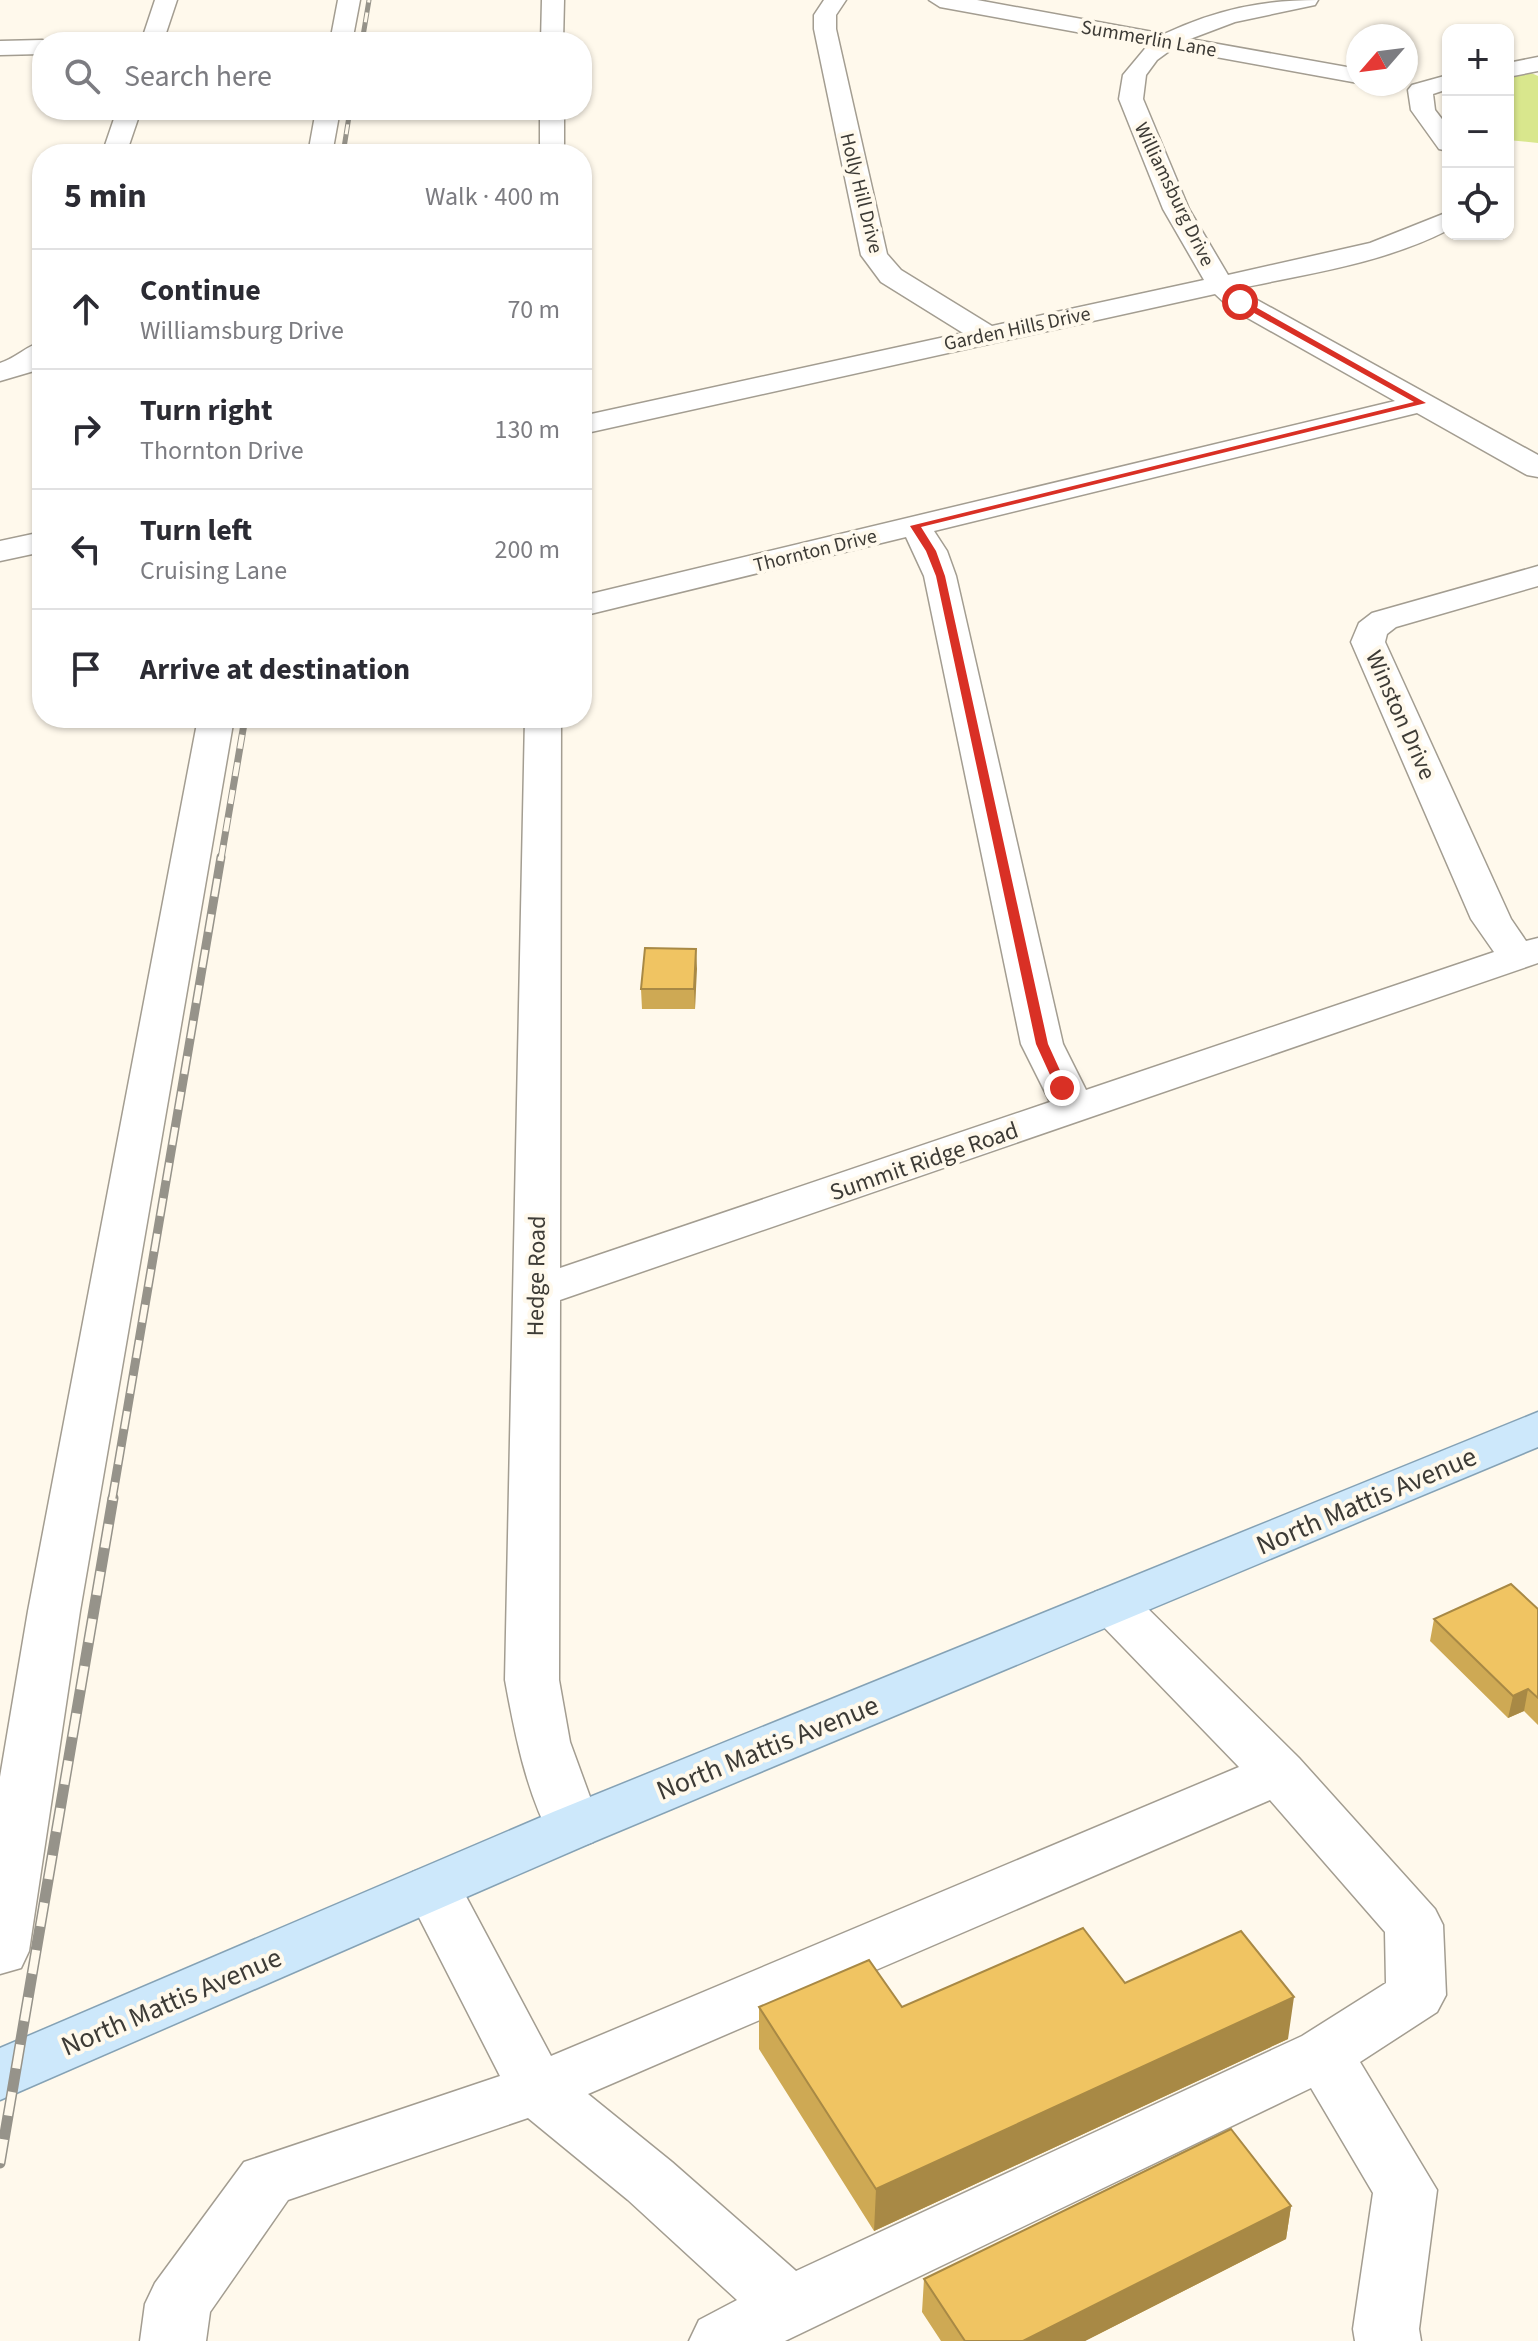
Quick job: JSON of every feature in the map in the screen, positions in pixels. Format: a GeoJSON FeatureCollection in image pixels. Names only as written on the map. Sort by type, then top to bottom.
{"type":"FeatureCollection","features":[{"type":"Feature","properties":{"kind":"main road","name":"North Mattis Avenue"},"geometry":{"type":"LineString","coordinates":[[0,2075],[573,1827],[1538,1428]]}},
{"type":"Feature","properties":{"kind":"street"},"geometry":{"type":"LineString","coordinates":[[155,32],[166,0]]}},
{"type":"Feature","properties":{"kind":"street"},"geometry":{"type":"LineString","coordinates":[[343,32],[349,0]]}},
{"type":"Feature","properties":{"kind":"street"},"geometry":{"type":"LineString","coordinates":[[552,32],[553,0]]}},
{"type":"Feature","properties":{"kind":"street","name":"Holly Hill Drive"},"geometry":{"type":"LineString","coordinates":[[835,0],[825,15],[825,29],[874,255],[891,276],[986,335]]}},
{"type":"Feature","properties":{"kind":"street","name":"Summerlin Lane"},"geometry":{"type":"LineString","coordinates":[[940,0],[1346,74]]}},
{"type":"Feature","properties":{"kind":"street","name":"Williamsburg Drive"},"geometry":{"type":"LineString","coordinates":[[1307,0],[1237,14],[1168,41],[1138,66],[1131,80],[1131,99],[1195,244],[1219,284],[1240,302],[1538,468]]}},
{"type":"Feature","properties":{"kind":"street"},"geometry":{"type":"LineString","coordinates":[[0,48],[32,47]]}},
{"type":"Feature","properties":{"kind":"street"},"geometry":{"type":"LineString","coordinates":[[1514,69],[1538,64]]}},
{"type":"Feature","properties":{"kind":"street"},"geometry":{"type":"LineString","coordinates":[[1418,86],[1442,83]]}},
{"type":"Feature","properties":{"kind":"street"},"geometry":{"type":"LineString","coordinates":[[1414,96],[1442,136]]}},
{"type":"Feature","properties":{"kind":"street"},"geometry":{"type":"LineString","coordinates":[[117,144],[126,120]]}},
{"type":"Feature","properties":{"kind":"street"},"geometry":{"type":"LineString","coordinates":[[322,144],[326,120]]}},
{"type":"Feature","properties":{"kind":"street"},"geometry":{"type":"LineString","coordinates":[[552,120],[552,144]]}},
{"type":"Feature","properties":{"kind":"street","name":"Garden Hills Drive"},"geometry":{"type":"LineString","coordinates":[[592,423],[1377,250],[1410,239],[1442,223]]}},
{"type":"Feature","properties":{"kind":"street"},"geometry":{"type":"LineString","coordinates":[[0,372],[24,365],[32,359]]}},
{"type":"Feature","properties":{"kind":"street","name":"Thornton Drive"},"geometry":{"type":"LineString","coordinates":[[592,604],[1422,403]]}},
{"type":"Feature","properties":{"kind":"street"},"geometry":{"type":"LineString","coordinates":[[915,526],[931,551],[940,576],[1042,1044],[1075,1109]]}},
{"type":"Feature","properties":{"kind":"street"},"geometry":{"type":"LineString","coordinates":[[0,551],[32,544]]}},
{"type":"Feature","properties":{"kind":"street","name":"Winston Drive"},"geometry":{"type":"LineString","coordinates":[[1527,954],[1491,919],[1368,642],[1371,630],[1384,620],[1538,576]]}},
{"type":"Feature","properties":{"kind":"street"},"geometry":{"type":"LineString","coordinates":[[0,1951],[54,1611],[214,728]]}},
{"type":"Feature","properties":{"kind":"street","name":"Hedge Road"},"geometry":{"type":"LineString","coordinates":[[543,728],[532,1680],[543,1742],[573,1827]]}},
{"type":"Feature","properties":{"kind":"street","name":"Summit Ridge Road"},"geometry":{"type":"LineString","coordinates":[[536,1292],[1527,954]]}},
{"type":"Feature","properties":{"kind":"street"},"geometry":{"type":"LineString","coordinates":[[722,2341],[789,2306],[1323,2054],[1416,1995],[1414,1925],[1279,1773],[1113,1605]]}},
{"type":"Feature","properties":{"kind":"street"},"geometry":{"type":"LineString","coordinates":[[173,2341],[178,2304],[266,2181],[537,2089],[1279,1773]]}},
{"type":"Feature","properties":{"kind":"street"},"geometry":{"type":"LineString","coordinates":[[433,1888],[537,2089],[650,2181],[789,2306]]}},
{"type":"Feature","properties":{"kind":"street"},"geometry":{"type":"LineString","coordinates":[[1323,2054],[1405,2190],[1386,2329],[1388,2341]]}},
{"type":"Feature","properties":{"kind":"green space"},"geometry":{"type":"Polygon","coordinates":[[[1529,72],[1538,76],[1538,143],[1514,141],[1514,75],[1529,72]]]}},
{"type":"Feature","properties":{"kind":"building"},"geometry":{"type":"Polygon","coordinates":[[[645,948],[696,949],[694,989],[641,989],[645,948]]]}},
{"type":"Feature","properties":{"kind":"building"},"geometry":{"type":"Polygon","coordinates":[[[1511,1584],[1538,1609],[1538,1698],[1528,1689],[1513,1696],[1434,1619],[1511,1584]]]}},
{"type":"Feature","properties":{"kind":"building"},"geometry":{"type":"Polygon","coordinates":[[[1083,1928],[1125,1983],[1241,1931],[1294,1997],[876,2189],[759,2007],[869,1960],[902,2007],[1083,1928]]]}},
{"type":"Feature","properties":{"kind":"building"},"geometry":{"type":"Polygon","coordinates":[[[1231,2129],[1291,2206],[1023,2341],[965,2341],[924,2279],[1231,2129]]]}},
{"type":"Feature","properties":{"kind":"railway"},"geometry":{"type":"LineString","coordinates":[[364,32],[369,0]]}},
{"type":"Feature","properties":{"kind":"railway"},"geometry":{"type":"LineString","coordinates":[[345,144],[348,120]]}},
{"type":"Feature","properties":{"kind":"railway"},"geometry":{"type":"LineString","coordinates":[[221,859],[243,728]]}},
{"type":"Feature","properties":{"kind":"railway"},"geometry":{"type":"LineString","coordinates":[[112,1500],[221,857]]}},
{"type":"Feature","properties":{"kind":"railway"},"geometry":{"type":"LineString","coordinates":[[0,2163],[113,1498]]}},
{"type":"Feature","properties":{"kind":"route"},"geometry":{"type":"LineString","coordinates":[[1062,1088],[1042,1044],[940,576],[931,551],[915,526],[1422,403],[1240,302]]}}]}
